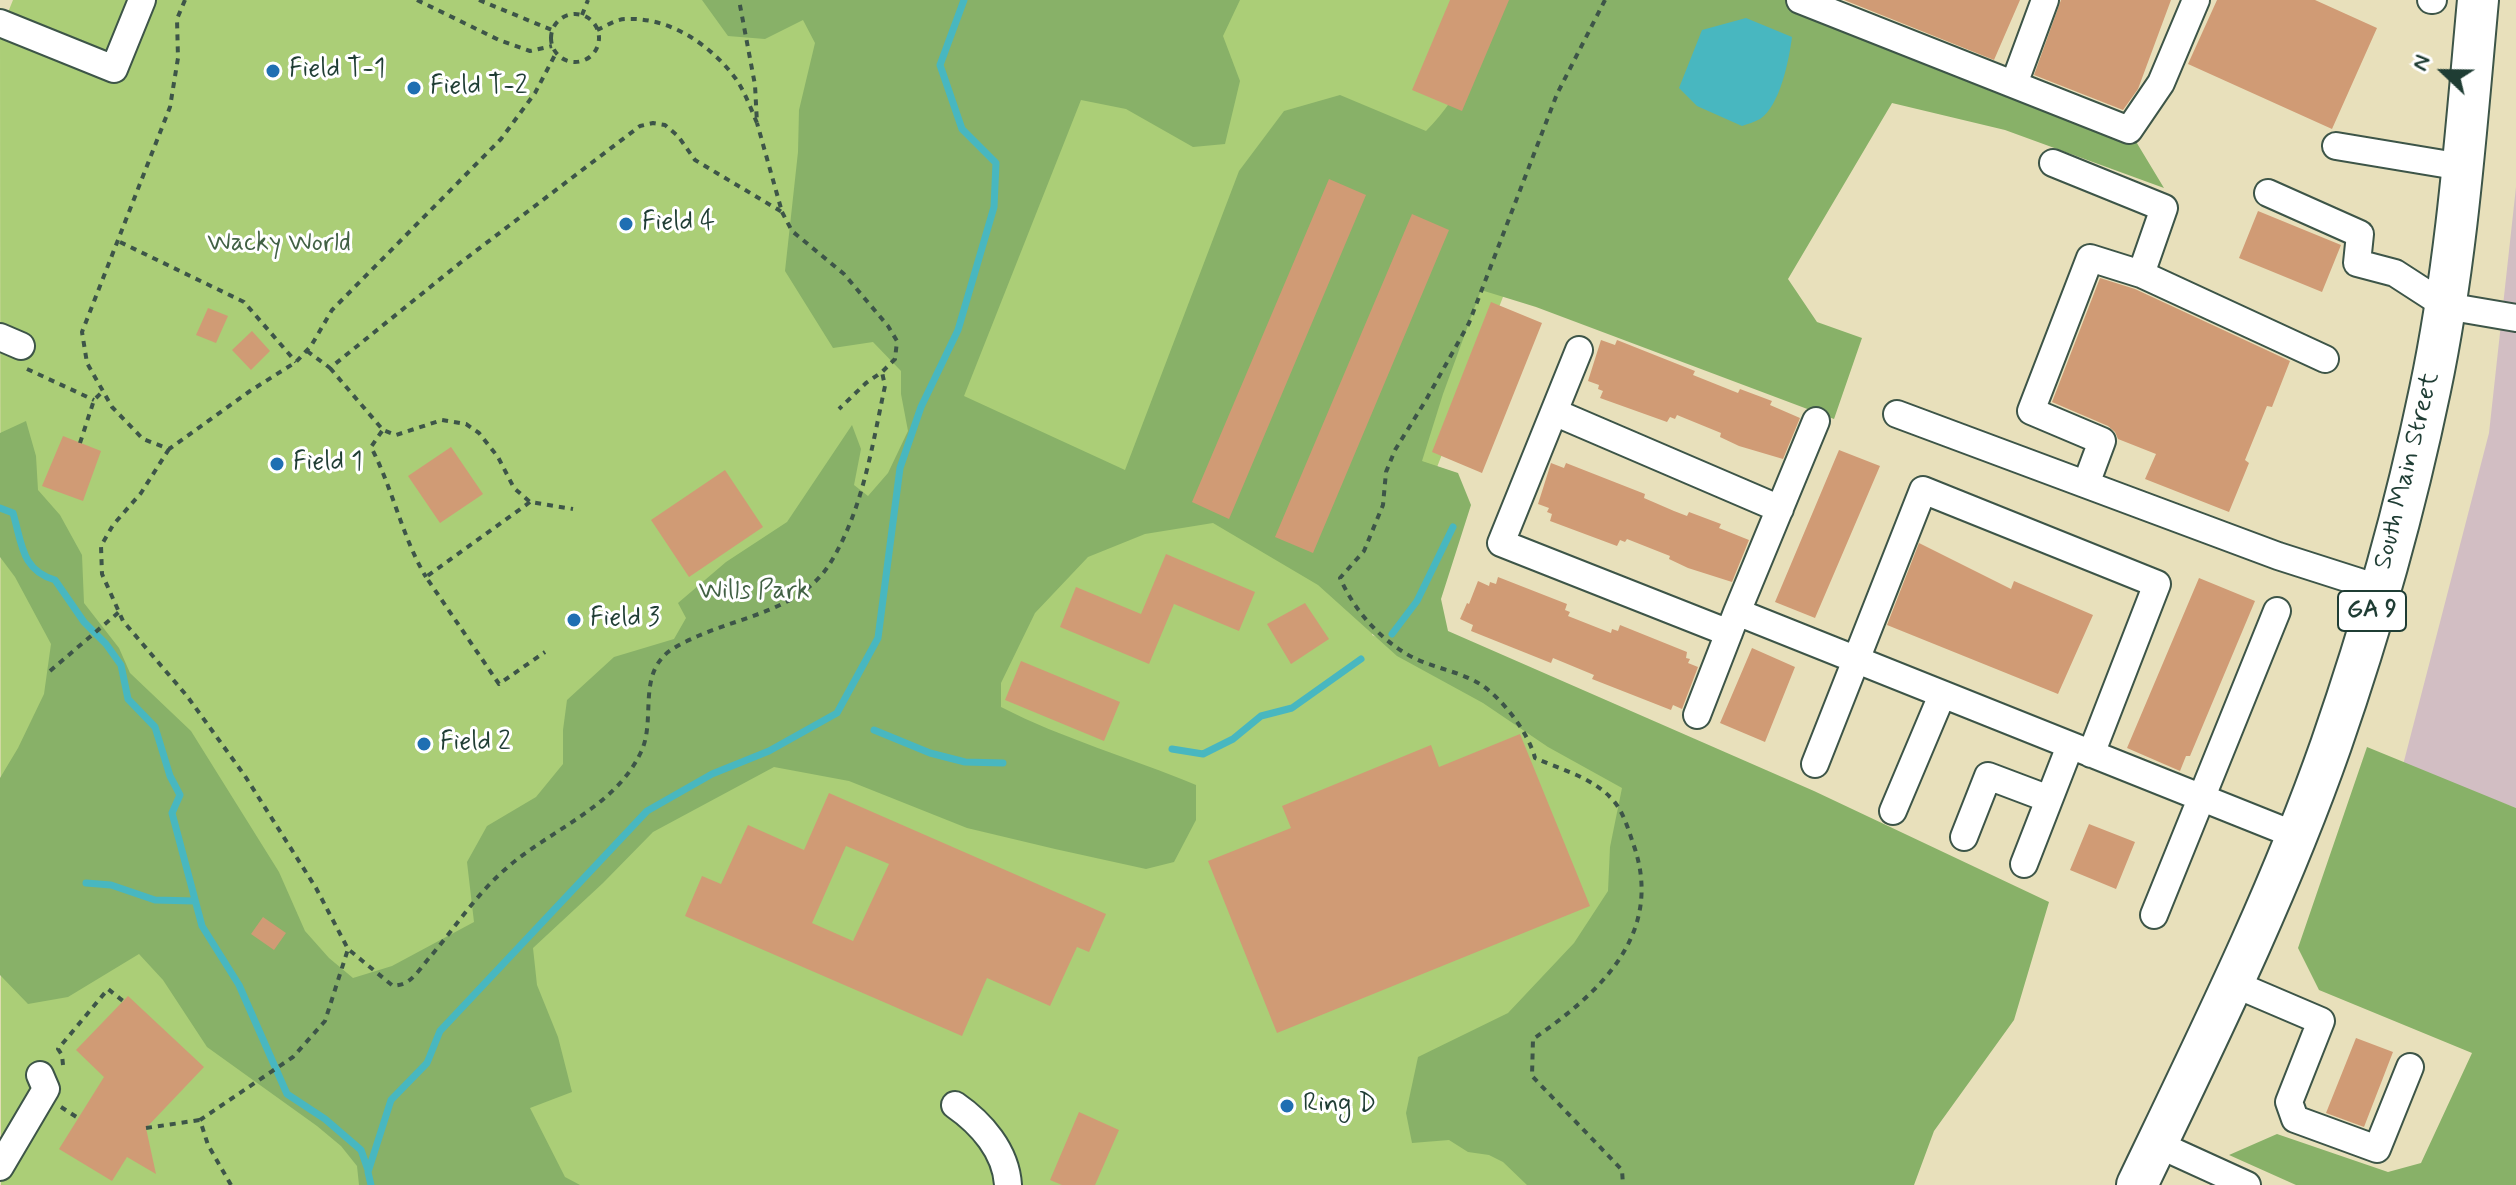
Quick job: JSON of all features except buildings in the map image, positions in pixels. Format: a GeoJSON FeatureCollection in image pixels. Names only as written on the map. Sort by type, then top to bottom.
{"type":"FeatureCollection","features":[{"type":"Feature","properties":{"kind":"highway","name":"South Main Street"},"geometry":{"type":"LineString","coordinates":[[2137,1185],[2232,983],[2295,835],[2330,746],[2378,588],[2412,469],[2446,306],[2478,0]]}},
{"type":"Feature","properties":{"kind":"lane"},"geometry":{"type":"LineString","coordinates":[[0,23],[114,69],[142,0]]}},
{"type":"Feature","properties":{"kind":"lane"},"geometry":{"type":"LineString","coordinates":[[1800,0],[2129,130],[2161,83],[2196,0]]}},
{"type":"Feature","properties":{"kind":"lane"},"geometry":{"type":"LineString","coordinates":[[2014,84],[2045,0]]}},
{"type":"Feature","properties":{"kind":"lane"},"geometry":{"type":"LineString","coordinates":[[2336,146],[2462,167]]}},
{"type":"Feature","properties":{"kind":"lane"},"geometry":{"type":"LineString","coordinates":[[2053,163],[2164,208],[2141,274]]}},
{"type":"Feature","properties":{"kind":"lane"},"geometry":{"type":"LineString","coordinates":[[2268,193],[2360,234],[2357,263],[2395,273],[2446,306],[2516,318]]}},
{"type":"Feature","properties":{"kind":"lane"},"geometry":{"type":"LineString","coordinates":[[2086,484],[2102,441],[2031,411],[2090,258],[2141,274],[2325,359]]}},
{"type":"Feature","properties":{"kind":"lane"},"geometry":{"type":"LineString","coordinates":[[1579,350],[1501,543],[1733,623],[1856,660],[2295,835]]}},
{"type":"Feature","properties":{"kind":"lane"},"geometry":{"type":"LineString","coordinates":[[1554,412],[1780,509]]}},
{"type":"Feature","properties":{"kind":"lane"},"geometry":{"type":"LineString","coordinates":[[1897,414],[2278,556],[2378,588]]}},
{"type":"Feature","properties":{"kind":"lane"},"geometry":{"type":"LineString","coordinates":[[1697,715],[1816,421]]}},
{"type":"Feature","properties":{"kind":"lane"},"geometry":{"type":"LineString","coordinates":[[1815,764],[1923,490],[2157,584],[2080,750],[2049,799],[2024,864]]}},
{"type":"Feature","properties":{"kind":"lane"},"geometry":{"type":"LineString","coordinates":[[2154,915],[2277,611]]}},
{"type":"Feature","properties":{"kind":"lane"},"geometry":{"type":"LineString","coordinates":[[1893,811],[1942,695]]}},
{"type":"Feature","properties":{"kind":"lane"},"geometry":{"type":"LineString","coordinates":[[1964,837],[1988,776],[2049,799]]}},
{"type":"Feature","properties":{"kind":"lane"},"geometry":{"type":"LineString","coordinates":[[2232,983],[2321,1021],[2289,1102],[2295,1119],[2377,1149],[2410,1067]]}},
{"type":"Feature","properties":{"kind":"lane"},"geometry":{"type":"LineString","coordinates":[[0,1167],[46,1089],[51,1071]]}},
{"type":"Feature","properties":{"kind":"lane"},"geometry":{"type":"LineString","coordinates":[[955,1105],[978,1123],[992,1140],[1003,1161],[1008,1185]]}},
{"type":"Feature","properties":{"kind":"lane"},"geometry":{"type":"LineString","coordinates":[[2157,1144],[2247,1185]]}},
{"type":"Feature","properties":{"kind":"path"},"geometry":{"type":"LineString","coordinates":[[169,449],[143,439],[112,407],[87,363],[82,332],[170,107],[178,58],[177,19],[185,0]]}},
{"type":"Feature","properties":{"kind":"path"},"geometry":{"type":"LineString","coordinates":[[417,0],[499,40],[530,51],[552,46]]}},
{"type":"Feature","properties":{"kind":"path"},"geometry":{"type":"LineString","coordinates":[[479,0],[552,30]]}},
{"type":"Feature","properties":{"kind":"path"},"geometry":{"type":"LineString","coordinates":[[582,15],[588,0]]}},
{"type":"Feature","properties":{"kind":"path"},"geometry":{"type":"LineString","coordinates":[[739,0],[755,85],[757,123]]}},
{"type":"Feature","properties":{"kind":"path"},"geometry":{"type":"LineString","coordinates":[[1605,0],[1557,94],[1469,323],[1395,450],[1386,472],[1383,505],[1364,551],[1340,578],[1348,596],[1373,628],[1406,654],[1481,685],[1521,725],[1530,739],[1535,758],[1593,783],[1611,798],[1624,817],[1643,886],[1636,930],[1617,964],[1572,1013],[1533,1039],[1532,1076],[1622,1170],[1623,1185]]}},
{"type":"Feature","properties":{"kind":"path"},"geometry":{"type":"LineString","coordinates":[[582,15],[597,30],[597,46],[586,58],[570,61],[556,53],[552,46],[552,30],[560,18],[582,15]]}},
{"type":"Feature","properties":{"kind":"path"},"geometry":{"type":"LineString","coordinates":[[597,30],[623,18],[651,22],[682,32],[711,49],[737,81],[757,123],[782,212],[792,231],[844,274],[897,341],[895,359],[839,409]]}},
{"type":"Feature","properties":{"kind":"path"},"geometry":{"type":"LineString","coordinates":[[556,53],[535,93],[501,139],[332,310],[307,351],[296,362],[169,449],[101,546],[102,574],[123,621],[187,696],[245,776],[316,888],[348,949],[393,986],[406,983],[499,874],[543,839],[595,807],[621,783],[642,750],[648,721],[650,683],[662,658],[686,641],[731,622],[774,609],[815,583],[830,563],[858,500],[885,386],[882,372]]}},
{"type":"Feature","properties":{"kind":"path"},"geometry":{"type":"LineString","coordinates":[[330,368],[460,263],[640,126],[653,123],[665,125],[678,136],[695,160],[782,212]]}},
{"type":"Feature","properties":{"kind":"path"},"geometry":{"type":"LineString","coordinates":[[119,242],[244,302],[296,362]]}},
{"type":"Feature","properties":{"kind":"path"},"geometry":{"type":"LineString","coordinates":[[15,350],[94,400]]}},
{"type":"Feature","properties":{"kind":"path"},"geometry":{"type":"LineString","coordinates":[[307,351],[330,368],[383,430],[396,435],[442,420],[466,424],[479,433],[498,457],[514,488],[530,502],[573,509]]}},
{"type":"Feature","properties":{"kind":"path"},"geometry":{"type":"LineString","coordinates":[[80,443],[94,400],[103,391]]}},
{"type":"Feature","properties":{"kind":"path"},"geometry":{"type":"LineString","coordinates":[[383,430],[371,447],[402,520],[414,558],[499,684],[545,652]]}},
{"type":"Feature","properties":{"kind":"path"},"geometry":{"type":"LineString","coordinates":[[426,577],[530,502]]}},
{"type":"Feature","properties":{"kind":"path"},"geometry":{"type":"LineString","coordinates":[[50,671],[119,612]]}},
{"type":"Feature","properties":{"kind":"path"},"geometry":{"type":"LineString","coordinates":[[146,1128],[200,1120],[293,1057],[325,1021],[348,949]]}},
{"type":"Feature","properties":{"kind":"path"},"geometry":{"type":"LineString","coordinates":[[51,1071],[62,1055],[58,1049],[108,989],[123,1001]]}},
{"type":"Feature","properties":{"kind":"path"},"geometry":{"type":"LineString","coordinates":[[61,1097],[58,1104],[78,1118]]}},
{"type":"Feature","properties":{"kind":"path"},"geometry":{"type":"LineString","coordinates":[[200,1120],[208,1145],[231,1185]]}},
{"type":"Feature","properties":{"kind":"shaded area"},"geometry":{"type":"Polygon","coordinates":[[[2516,187],[2516,808],[2403,765],[2489,433],[2516,187]]]}},
{"type":"Feature","properties":{"kind":"green space","name":"Wills Park"},"geometry":{"type":"Polygon","coordinates":[[[13,0],[1618,0],[1372,635],[1968,894],[1854,1185],[1,1185],[0,32],[13,0]]]}},
{"type":"Feature","properties":{"kind":"green space"},"geometry":{"type":"Polygon","coordinates":[[[702,0],[1240,0],[1223,36],[1240,81],[1225,144],[1193,147],[1126,109],[1081,100],[964,396],[1125,470],[1239,171],[1284,111],[1340,95],[1426,131],[1461,86],[1500,0],[1800,0],[2129,130],[2164,188],[2005,130],[1892,103],[1788,279],[1817,322],[1862,338],[1834,419],[1536,307],[1481,290],[1422,461],[1458,473],[1471,505],[1441,599],[1448,631],[1814,791],[2049,902],[2014,1020],[1934,1131],[1914,1185],[1527,1185],[1503,1162],[1489,1155],[1468,1152],[1449,1140],[1412,1143],[1406,1113],[1418,1057],[1508,1013],[1574,943],[1608,891],[1610,847],[1622,788],[1548,747],[1483,703],[1397,656],[1318,585],[1213,523],[1145,534],[1088,557],[1035,613],[1001,683],[1001,707],[1049,729],[1196,785],[1196,820],[1174,862],[1146,869],[1055,849],[967,828],[849,781],[774,767],[653,832],[533,948],[537,985],[558,1037],[572,1092],[530,1108],[565,1177],[580,1185],[359,1185],[357,1166],[341,1146],[207,1047],[163,980],[139,954],[68,997],[28,1004],[0,975],[0,778],[44,694],[51,644],[15,577],[0,557],[0,433],[26,421],[36,456],[38,490],[60,515],[82,555],[84,603],[119,648],[130,673],[191,731],[279,872],[305,931],[329,958],[353,978],[392,966],[474,922],[467,862],[487,826],[536,797],[563,764],[567,700],[614,657],[674,639],[686,618],[678,603],[726,562],[787,522],[852,425],[861,449],[854,485],[868,496],[888,473],[908,431],[901,394],[901,371],[873,342],[833,348],[785,271],[798,152],[799,110],[815,43],[803,20],[765,39],[728,36],[702,0]]]}},
{"type":"Feature","properties":{"kind":"green space"},"geometry":{"type":"Polygon","coordinates":[[[2367,747],[2516,808],[2516,1185],[2296,1185],[2229,1155],[2277,1134],[2388,1172],[2421,1163],[2472,1053],[2319,990],[2298,948],[2367,747]]]}},
{"type":"Feature","properties":{"kind":"water"},"geometry":{"type":"Polygon","coordinates":[[[1746,18],[1792,37],[1786,70],[1773,104],[1760,119],[1742,126],[1697,106],[1679,88],[1702,30],[1746,18]]]}},
{"type":"Feature","properties":{"kind":"waterway"},"geometry":{"type":"LineString","coordinates":[[371,1185],[368,1172],[391,1100],[427,1063],[440,1031],[647,811],[712,774],[769,751],[837,713],[878,638],[900,468],[921,407],[958,330],[994,207],[996,163],[962,129],[940,65],[964,0]]}},
{"type":"Feature","properties":{"kind":"waterway"},"geometry":{"type":"LineString","coordinates":[[0,508],[13,513],[21,545],[35,570],[55,580],[84,622],[121,665],[128,699],[155,727],[170,776],[180,795],[172,813],[202,926],[239,985],[287,1094],[325,1119],[361,1150],[368,1170]]}},
{"type":"Feature","properties":{"kind":"waterway"},"geometry":{"type":"LineString","coordinates":[[1392,634],[1417,601],[1453,527]]}},
{"type":"Feature","properties":{"kind":"waterway"},"geometry":{"type":"LineString","coordinates":[[1172,749],[1203,754],[1233,739],[1261,716],[1292,708],[1361,659]]}},
{"type":"Feature","properties":{"kind":"waterway"},"geometry":{"type":"LineString","coordinates":[[874,730],[930,753],[965,762],[1003,763]]}},
{"type":"Feature","properties":{"kind":"waterway"},"geometry":{"type":"LineString","coordinates":[[86,883],[111,885],[155,900],[194,901]]}},
{"type":"Feature","properties":{"kind":"place","name":"Field T-1"},"geometry":{"type":"Point","coordinates":[273,71]}},
{"type":"Feature","properties":{"kind":"place","name":"Field T-2"},"geometry":{"type":"Point","coordinates":[414,88]}},
{"type":"Feature","properties":{"kind":"place","name":"Field 4"},"geometry":{"type":"Point","coordinates":[626,224]}},
{"type":"Feature","properties":{"kind":"place","name":"Field 1"},"geometry":{"type":"Point","coordinates":[277,464]}},
{"type":"Feature","properties":{"kind":"place","name":"Field 3"},"geometry":{"type":"Point","coordinates":[574,620]}},
{"type":"Feature","properties":{"kind":"place","name":"Field 2"},"geometry":{"type":"Point","coordinates":[424,744]}},
{"type":"Feature","properties":{"kind":"place","name":"Ring D"},"geometry":{"type":"Point","coordinates":[1287,1106]}},
{"type":"Feature","properties":{"kind":"park label","name":"Wacky World"},"geometry":{"type":"Point","coordinates":[279,245]}}]}
